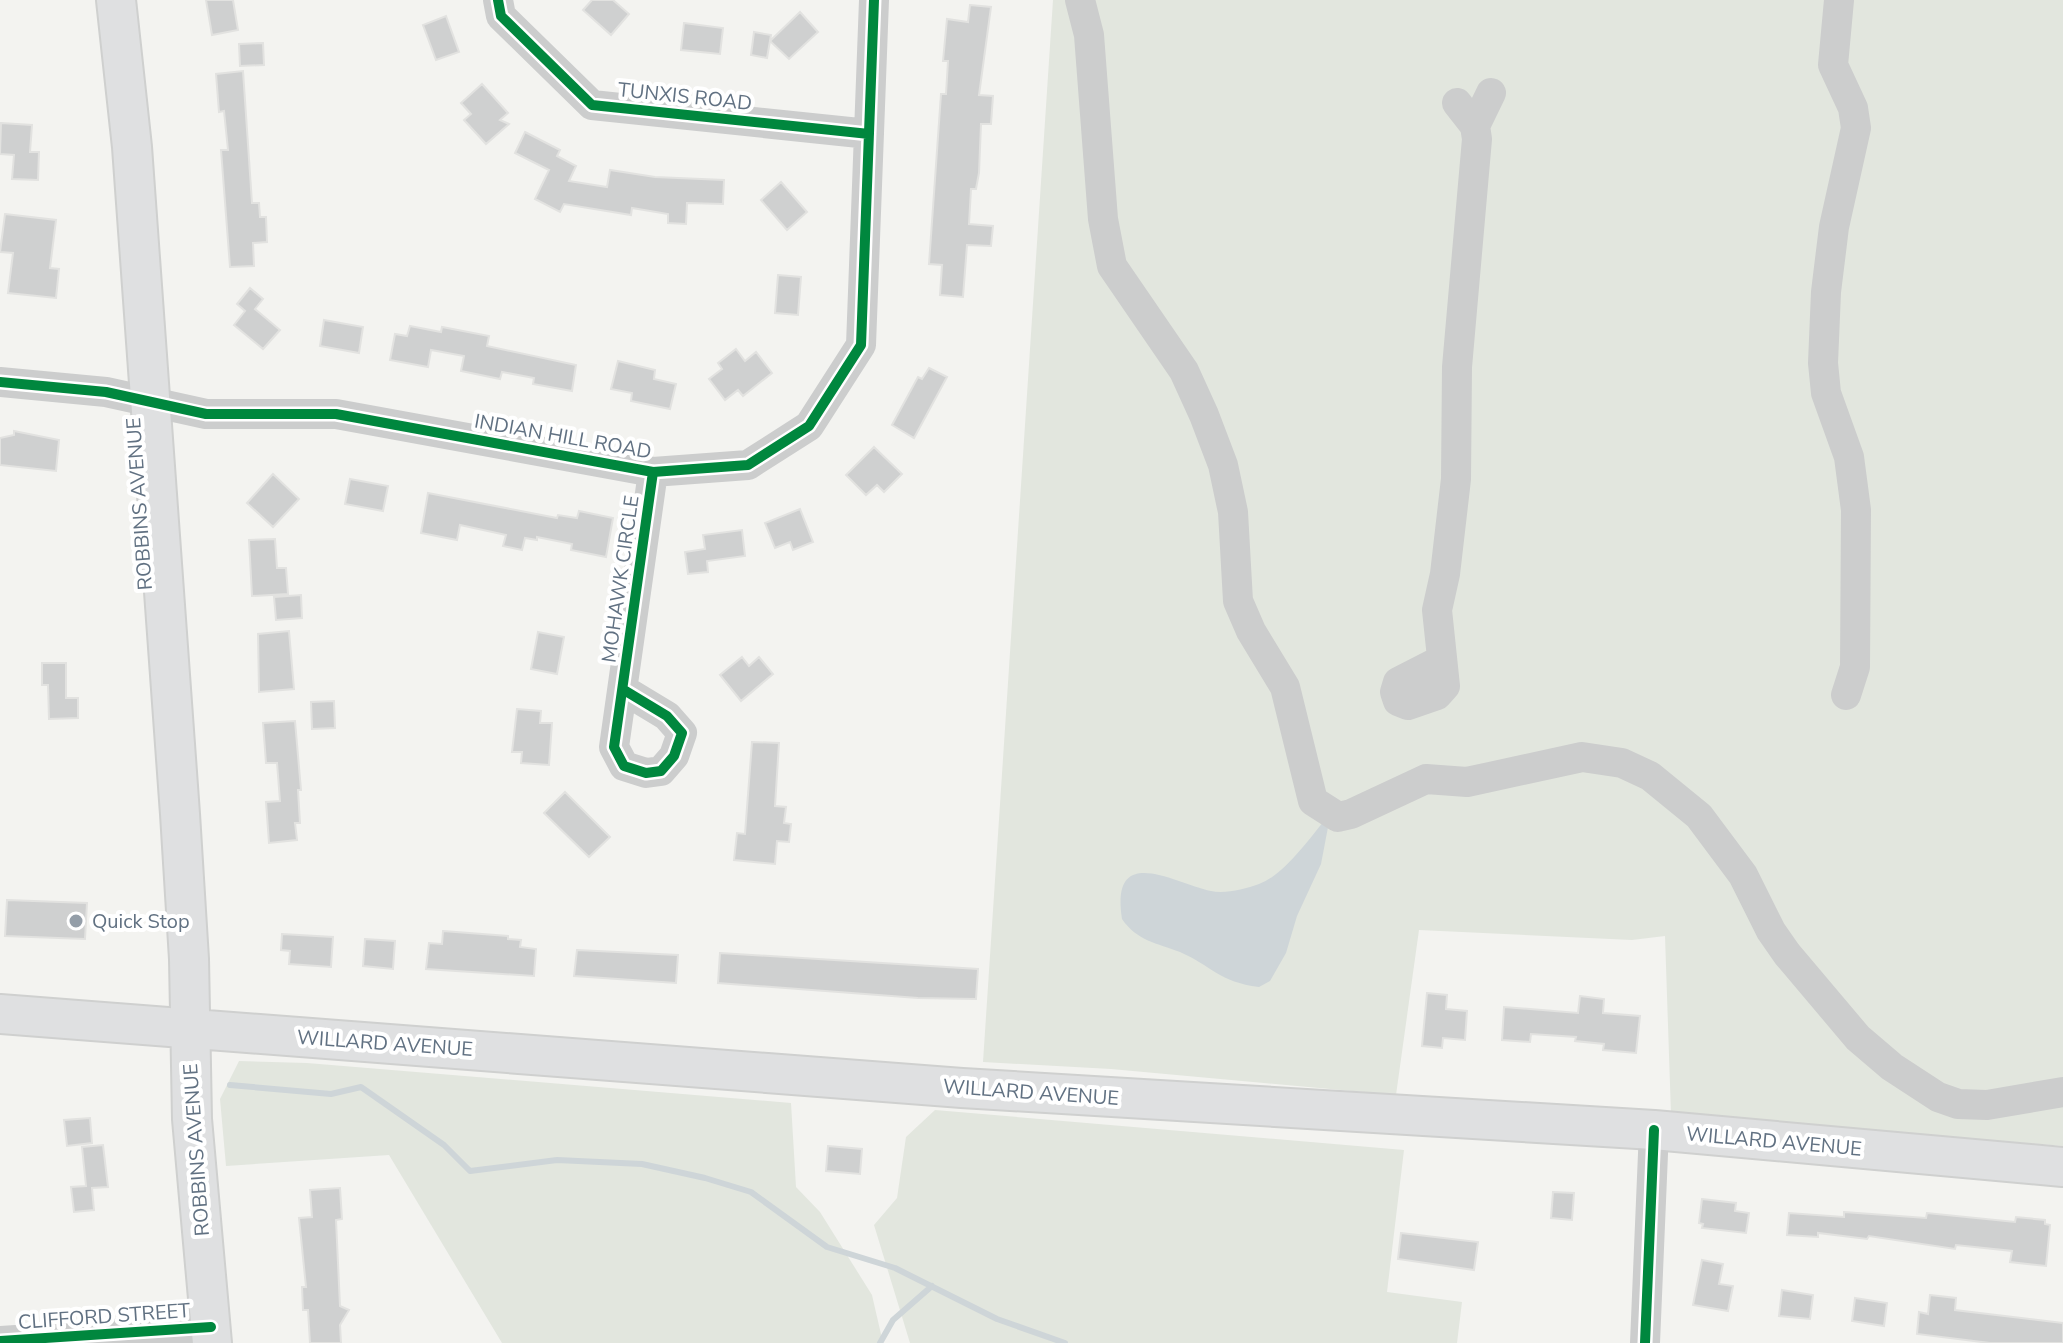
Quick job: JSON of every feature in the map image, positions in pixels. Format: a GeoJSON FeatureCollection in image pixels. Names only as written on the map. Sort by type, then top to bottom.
{"type":"FeatureCollection","features":[{"type":"Feature","properties":{"kind":"main road","name":"ROBBINS AVENUE"},"geometry":{"type":"LineString","coordinates":[[116,0],[132,147],[180,814],[192,1119],[211,1335]]}},
{"type":"Feature","properties":{"kind":"main road","name":"WILLARD AVENUE"},"geometry":{"type":"LineString","coordinates":[[0,1014],[978,1089],[1654,1130],[2063,1167]]}},
{"type":"Feature","properties":{"kind":"street","name":"TUNXIS ROAD"},"geometry":{"type":"LineString","coordinates":[[498,0],[501,16],[592,105],[869,134]]}},
{"type":"Feature","properties":{"kind":"street","name":"INDIAN HILL ROAD"},"geometry":{"type":"LineString","coordinates":[[0,382],[106,392],[206,414],[336,414],[653,472],[748,465],[809,426],[861,345],[874,0]]}},
{"type":"Feature","properties":{"kind":"street"},"geometry":{"type":"LineString","coordinates":[[1080,0],[1089,35],[1103,219],[1112,266],[1184,371],[1223,465],[1233,512],[1238,601],[1251,631],[1285,687],[1313,801],[1338,817],[1426,779],[1467,782],[1582,757],[1622,763],[1650,776],[1699,816],[1743,875],[1771,931],[1787,954],[1858,1038],[1901,1073],[1938,1097],[1958,1104],[1987,1105],[2063,1092]]}},
{"type":"Feature","properties":{"kind":"street"},"geometry":{"type":"LineString","coordinates":[[1839,0],[1833,65],[1853,108],[1856,128],[1834,227],[1826,292],[1823,363],[1826,393],[1849,457],[1856,510],[1858,610],[1855,667],[1846,695]]}},
{"type":"Feature","properties":{"kind":"street"},"geometry":{"type":"LineString","coordinates":[[1441,660],[1437,610],[1445,574],[1456,479],[1457,367],[1477,139],[1466,114],[1491,93]]}},
{"type":"Feature","properties":{"kind":"street","name":"MOHAWK CIRCLE"},"geometry":{"type":"LineString","coordinates":[[624,690],[628,625],[653,472]]}},
{"type":"Feature","properties":{"kind":"street"},"geometry":{"type":"LineString","coordinates":[[1645,1343],[1654,1130]]}},
{"type":"Feature","properties":{"kind":"street","name":"CLIFFORD STREET"},"geometry":{"type":"LineString","coordinates":[[0,1341],[211,1335]]}},
{"type":"Feature","properties":{"kind":"shaded area"},"geometry":{"type":"Polygon","coordinates":[[[1053,0],[2063,0],[2063,1146],[1671,1114],[1665,936],[1632,940],[1419,930],[1396,1095],[1111,1069],[983,1062],[1053,0]]]}},
{"type":"Feature","properties":{"kind":"shaded area"},"geometry":{"type":"Polygon","coordinates":[[[1325,820],[1329,822],[1321,864],[1297,916],[1286,953],[1270,981],[1259,987],[1234,981],[1191,957],[1148,940],[1134,932],[1122,919],[1121,895],[1126,881],[1135,874],[1163,876],[1217,892],[1248,888],[1277,873],[1325,820]]]}},
{"type":"Feature","properties":{"kind":"shaded area"},"geometry":{"type":"Polygon","coordinates":[[[239,1061],[307,1063],[791,1103],[796,1187],[820,1212],[872,1295],[883,1343],[502,1343],[389,1155],[226,1166],[220,1099],[239,1061]]]}},
{"type":"Feature","properties":{"kind":"shaded area"},"geometry":{"type":"Polygon","coordinates":[[[935,1110],[1404,1150],[1387,1292],[1462,1302],[1457,1343],[910,1343],[874,1225],[897,1198],[906,1137],[935,1110]]]}},
{"type":"Feature","properties":{"kind":"building"},"geometry":{"type":"Polygon","coordinates":[[[206,0],[233,0],[238,30],[212,35],[206,0]]]}},
{"type":"Feature","properties":{"kind":"building"},"geometry":{"type":"Polygon","coordinates":[[[592,0],[613,0],[629,14],[611,35],[583,10],[592,0]]]}},
{"type":"Feature","properties":{"kind":"building"},"geometry":{"type":"Polygon","coordinates":[[[970,5],[991,7],[979,95],[993,96],[991,124],[981,124],[979,173],[976,189],[971,189],[969,224],[993,226],[991,246],[967,245],[963,297],[940,295],[942,265],[929,264],[941,94],[946,94],[948,61],[943,61],[947,19],[968,22],[970,5]]]}},
{"type":"Feature","properties":{"kind":"building"},"geometry":{"type":"Polygon","coordinates":[[[800,12],[818,32],[789,59],[770,41],[800,12]]]}},
{"type":"Feature","properties":{"kind":"building"},"geometry":{"type":"Polygon","coordinates":[[[446,16],[459,52],[436,60],[423,25],[446,16]]]}},
{"type":"Feature","properties":{"kind":"building"},"geometry":{"type":"Polygon","coordinates":[[[684,23],[723,28],[720,54],[681,50],[684,23]]]}},
{"type":"Feature","properties":{"kind":"building"},"geometry":{"type":"Polygon","coordinates":[[[754,32],[771,35],[767,58],[751,55],[754,32]]]}},
{"type":"Feature","properties":{"kind":"building"},"geometry":{"type":"Polygon","coordinates":[[[263,43],[264,65],[240,66],[239,44],[263,43]]]}},
{"type":"Feature","properties":{"kind":"building"},"geometry":{"type":"Polygon","coordinates":[[[243,71],[252,203],[259,203],[260,217],[266,217],[267,242],[253,243],[254,266],[230,267],[221,150],[228,150],[224,111],[219,112],[216,74],[243,71]]]}},
{"type":"Feature","properties":{"kind":"building"},"geometry":{"type":"Polygon","coordinates":[[[482,84],[508,113],[500,120],[509,124],[486,144],[464,120],[471,114],[461,103],[482,84]]]}},
{"type":"Feature","properties":{"kind":"building"},"geometry":{"type":"Polygon","coordinates":[[[1,123],[32,125],[30,152],[39,152],[38,180],[12,179],[14,155],[0,154],[1,123]]]}},
{"type":"Feature","properties":{"kind":"building"},"geometry":{"type":"Polygon","coordinates":[[[525,132],[560,150],[557,156],[576,166],[569,181],[607,187],[610,170],[655,177],[724,180],[723,204],[687,203],[686,224],[668,223],[668,214],[632,208],[631,215],[564,204],[560,212],[535,199],[549,170],[515,153],[525,132]]]}},
{"type":"Feature","properties":{"kind":"building"},"geometry":{"type":"Polygon","coordinates":[[[781,182],[807,212],[787,230],[761,200],[781,182]]]}},
{"type":"Feature","properties":{"kind":"building"},"geometry":{"type":"Polygon","coordinates":[[[5,214],[56,220],[50,268],[59,269],[56,298],[8,293],[13,253],[0,252],[5,214]]]}},
{"type":"Feature","properties":{"kind":"building"},"geometry":{"type":"Polygon","coordinates":[[[778,275],[801,277],[798,315],[775,313],[778,275]]]}},
{"type":"Feature","properties":{"kind":"building"},"geometry":{"type":"Polygon","coordinates":[[[250,288],[263,299],[255,309],[280,330],[263,349],[234,325],[245,311],[237,304],[250,288]]]}},
{"type":"Feature","properties":{"kind":"building"},"geometry":{"type":"Polygon","coordinates":[[[324,320],[363,327],[359,353],[320,346],[324,320]]]}},
{"type":"Feature","properties":{"kind":"building"},"geometry":{"type":"Polygon","coordinates":[[[410,326],[441,332],[442,327],[489,336],[487,346],[576,365],[572,391],[533,384],[534,378],[502,372],[500,379],[461,371],[464,356],[431,350],[428,367],[390,360],[395,334],[407,336],[410,326]]]}},
{"type":"Feature","properties":{"kind":"building"},"geometry":{"type":"Polygon","coordinates":[[[736,349],[745,361],[756,352],[772,373],[743,396],[738,390],[725,400],[709,379],[722,369],[718,363],[736,349]]]}},
{"type":"Feature","properties":{"kind":"building"},"geometry":{"type":"Polygon","coordinates":[[[618,361],[655,370],[654,379],[676,384],[670,409],[631,401],[632,393],[611,389],[618,361]]]}},
{"type":"Feature","properties":{"kind":"building"},"geometry":{"type":"Polygon","coordinates":[[[929,368],[947,377],[914,438],[892,425],[918,377],[922,379],[929,368]]]}},
{"type":"Feature","properties":{"kind":"building"},"geometry":{"type":"Polygon","coordinates":[[[14,431],[59,440],[56,471],[0,465],[0,438],[14,435],[14,431]]]}},
{"type":"Feature","properties":{"kind":"building"},"geometry":{"type":"Polygon","coordinates":[[[874,447],[902,474],[884,492],[877,485],[866,495],[846,475],[874,447]]]}},
{"type":"Feature","properties":{"kind":"building"},"geometry":{"type":"Polygon","coordinates":[[[273,474],[299,499],[273,527],[247,503],[273,474]]]}},
{"type":"Feature","properties":{"kind":"building"},"geometry":{"type":"Polygon","coordinates":[[[350,479],[388,486],[383,511],[345,504],[350,479]]]}},
{"type":"Feature","properties":{"kind":"building"},"geometry":{"type":"Polygon","coordinates":[[[428,493],[557,518],[558,515],[577,518],[579,511],[613,518],[606,557],[571,550],[572,544],[537,537],[537,540],[525,538],[522,550],[503,546],[506,535],[460,525],[457,540],[421,533],[428,493]]]}},
{"type":"Feature","properties":{"kind":"building"},"geometry":{"type":"Polygon","coordinates":[[[800,509],[813,542],[793,550],[790,542],[775,548],[765,523],[800,509]]]}},
{"type":"Feature","properties":{"kind":"building"},"geometry":{"type":"Polygon","coordinates":[[[742,530],[745,556],[707,561],[708,572],[688,574],[685,552],[705,549],[703,535],[742,530]]]}},
{"type":"Feature","properties":{"kind":"building"},"geometry":{"type":"Polygon","coordinates":[[[275,539],[277,568],[286,568],[288,594],[252,596],[249,540],[275,539]]]}},
{"type":"Feature","properties":{"kind":"building"},"geometry":{"type":"Polygon","coordinates":[[[301,595],[302,618],[276,620],[274,597],[301,595]]]}},
{"type":"Feature","properties":{"kind":"building"},"geometry":{"type":"Polygon","coordinates":[[[289,631],[294,689],[259,692],[258,634],[289,631]]]}},
{"type":"Feature","properties":{"kind":"building"},"geometry":{"type":"Polygon","coordinates":[[[538,632],[564,637],[557,674],[531,669],[538,632]]]}},
{"type":"Feature","properties":{"kind":"building"},"geometry":{"type":"Polygon","coordinates":[[[742,657],[749,666],[759,657],[773,674],[741,701],[720,675],[742,657]]]}},
{"type":"Feature","properties":{"kind":"building"},"geometry":{"type":"Polygon","coordinates":[[[42,663],[66,663],[66,698],[78,698],[78,718],[49,719],[48,685],[42,685],[42,663]]]}},
{"type":"Feature","properties":{"kind":"building"},"geometry":{"type":"Polygon","coordinates":[[[334,701],[335,728],[312,729],[311,702],[334,701]]]}},
{"type":"Feature","properties":{"kind":"building"},"geometry":{"type":"Polygon","coordinates":[[[517,709],[541,711],[540,723],[552,723],[549,765],[521,763],[522,752],[512,752],[517,709]]]}},
{"type":"Feature","properties":{"kind":"building"},"geometry":{"type":"Polygon","coordinates":[[[295,721],[301,790],[298,790],[300,823],[295,823],[297,840],[269,843],[266,802],[280,801],[277,763],[266,763],[263,723],[295,721]]]}},
{"type":"Feature","properties":{"kind":"building"},"geometry":{"type":"Polygon","coordinates":[[[752,742],[779,743],[775,806],[786,807],[784,823],[791,824],[789,842],[777,841],[775,864],[734,860],[737,833],[745,834],[752,742]]]}},
{"type":"Feature","properties":{"kind":"building"},"geometry":{"type":"Polygon","coordinates":[[[565,792],[610,837],[589,857],[544,813],[565,792]]]}},
{"type":"Feature","properties":{"kind":"building"},"geometry":{"type":"Polygon","coordinates":[[[7,900],[87,903],[85,939],[5,936],[7,900]]]}},
{"type":"Feature","properties":{"kind":"building"},"geometry":{"type":"Polygon","coordinates":[[[443,931],[508,936],[508,939],[521,940],[520,947],[536,949],[534,976],[426,969],[429,943],[442,944],[443,931]]]}},
{"type":"Feature","properties":{"kind":"building"},"geometry":{"type":"Polygon","coordinates":[[[282,934],[333,937],[331,967],[289,964],[290,951],[281,950],[282,934]]]}},
{"type":"Feature","properties":{"kind":"building"},"geometry":{"type":"Polygon","coordinates":[[[365,939],[395,941],[393,969],[363,966],[365,939]]]}},
{"type":"Feature","properties":{"kind":"building"},"geometry":{"type":"Polygon","coordinates":[[[577,950],[678,955],[676,983],[574,976],[577,950]]]}},
{"type":"Feature","properties":{"kind":"building"},"geometry":{"type":"Polygon","coordinates":[[[720,953],[978,969],[976,999],[918,998],[718,983],[720,953]]]}},
{"type":"Feature","properties":{"kind":"building"},"geometry":{"type":"Polygon","coordinates":[[[1427,993],[1447,995],[1446,1009],[1467,1011],[1465,1040],[1443,1038],[1442,1048],[1422,1046],[1427,993]]]}},
{"type":"Feature","properties":{"kind":"building"},"geometry":{"type":"Polygon","coordinates":[[[1580,996],[1604,999],[1603,1013],[1640,1016],[1636,1053],[1603,1050],[1604,1044],[1575,1041],[1576,1037],[1531,1034],[1530,1042],[1502,1040],[1504,1007],[1578,1013],[1580,996]]]}},
{"type":"Feature","properties":{"kind":"building"},"geometry":{"type":"Polygon","coordinates":[[[90,1118],[92,1143],[67,1146],[64,1120],[90,1118]]]}},
{"type":"Feature","properties":{"kind":"building"},"geometry":{"type":"Polygon","coordinates":[[[103,1145],[108,1187],[92,1188],[94,1210],[74,1212],[71,1187],[86,1186],[82,1147],[103,1145]]]}},
{"type":"Feature","properties":{"kind":"building"},"geometry":{"type":"Polygon","coordinates":[[[828,1146],[862,1149],[860,1174],[826,1171],[828,1146]]]}},
{"type":"Feature","properties":{"kind":"building"},"geometry":{"type":"Polygon","coordinates":[[[340,1188],[342,1219],[336,1220],[340,1306],[349,1310],[340,1325],[341,1343],[310,1343],[308,1310],[303,1310],[302,1287],[306,1287],[299,1218],[312,1217],[310,1190],[340,1188]]]}},
{"type":"Feature","properties":{"kind":"building"},"geometry":{"type":"Polygon","coordinates":[[[1553,1192],[1574,1193],[1572,1220],[1551,1218],[1553,1192]]]}},
{"type":"Feature","properties":{"kind":"building"},"geometry":{"type":"Polygon","coordinates":[[[1702,1199],[1736,1203],[1735,1211],[1749,1213],[1746,1233],[1702,1228],[1703,1224],[1699,1223],[1702,1199]]]}},
{"type":"Feature","properties":{"kind":"building"},"geometry":{"type":"Polygon","coordinates":[[[1844,1212],[1926,1218],[1927,1213],[2015,1222],[2016,1217],[2045,1220],[2045,1224],[2050,1225],[2046,1266],[2010,1262],[2012,1251],[1956,1245],[1955,1249],[1869,1236],[1867,1239],[1818,1233],[1818,1237],[1787,1235],[1789,1213],[1844,1217],[1844,1212]]]}},
{"type":"Feature","properties":{"kind":"building"},"geometry":{"type":"Polygon","coordinates":[[[1401,1233],[1478,1242],[1474,1270],[1398,1259],[1401,1233]]]}},
{"type":"Feature","properties":{"kind":"building"},"geometry":{"type":"Polygon","coordinates":[[[1702,1260],[1723,1264],[1719,1284],[1733,1286],[1728,1311],[1693,1305],[1702,1260]]]}},
{"type":"Feature","properties":{"kind":"building"},"geometry":{"type":"Polygon","coordinates":[[[1782,1290],[1813,1295],[1810,1319],[1779,1316],[1782,1290]]]}},
{"type":"Feature","properties":{"kind":"building"},"geometry":{"type":"Polygon","coordinates":[[[1930,1295],[1956,1298],[1955,1310],[2063,1323],[2063,1343],[1990,1343],[1917,1334],[1919,1312],[1928,1314],[1930,1295]]]}},
{"type":"Feature","properties":{"kind":"building"},"geometry":{"type":"Polygon","coordinates":[[[1855,1298],[1887,1303],[1884,1326],[1852,1321],[1855,1298]]]}},
{"type":"Feature","properties":{"kind":"waterway"},"geometry":{"type":"LineString","coordinates":[[230,1085],[331,1094],[361,1087],[444,1145],[470,1171],[557,1160],[642,1164],[751,1192],[827,1247],[895,1268],[997,1319],[1065,1343]]}},
{"type":"Feature","properties":{"kind":"waterway"},"geometry":{"type":"LineString","coordinates":[[880,1343],[893,1320],[932,1286]]}},
{"type":"Feature","properties":{"kind":"cycle path"},"geometry":{"type":"LineString","coordinates":[[498,0],[501,16],[592,105],[869,134]]}},
{"type":"Feature","properties":{"kind":"cycle path"},"geometry":{"type":"LineString","coordinates":[[0,382],[106,392],[206,414],[336,414],[653,472],[748,465],[809,426],[861,345],[874,0]]}},
{"type":"Feature","properties":{"kind":"cycle path"},"geometry":{"type":"LineString","coordinates":[[624,690],[667,716],[682,733],[674,756],[661,771],[646,773],[624,766],[614,747],[653,472]]}},
{"type":"Feature","properties":{"kind":"cycle path"},"geometry":{"type":"LineString","coordinates":[[1645,1343],[1654,1130]]}},
{"type":"Feature","properties":{"kind":"cycle path"},"geometry":{"type":"LineString","coordinates":[[0,1341],[211,1327]]}},
{"type":"Feature","properties":{"kind":"place","name":"Quick Stop"},"geometry":{"type":"Point","coordinates":[76,921]}}]}
